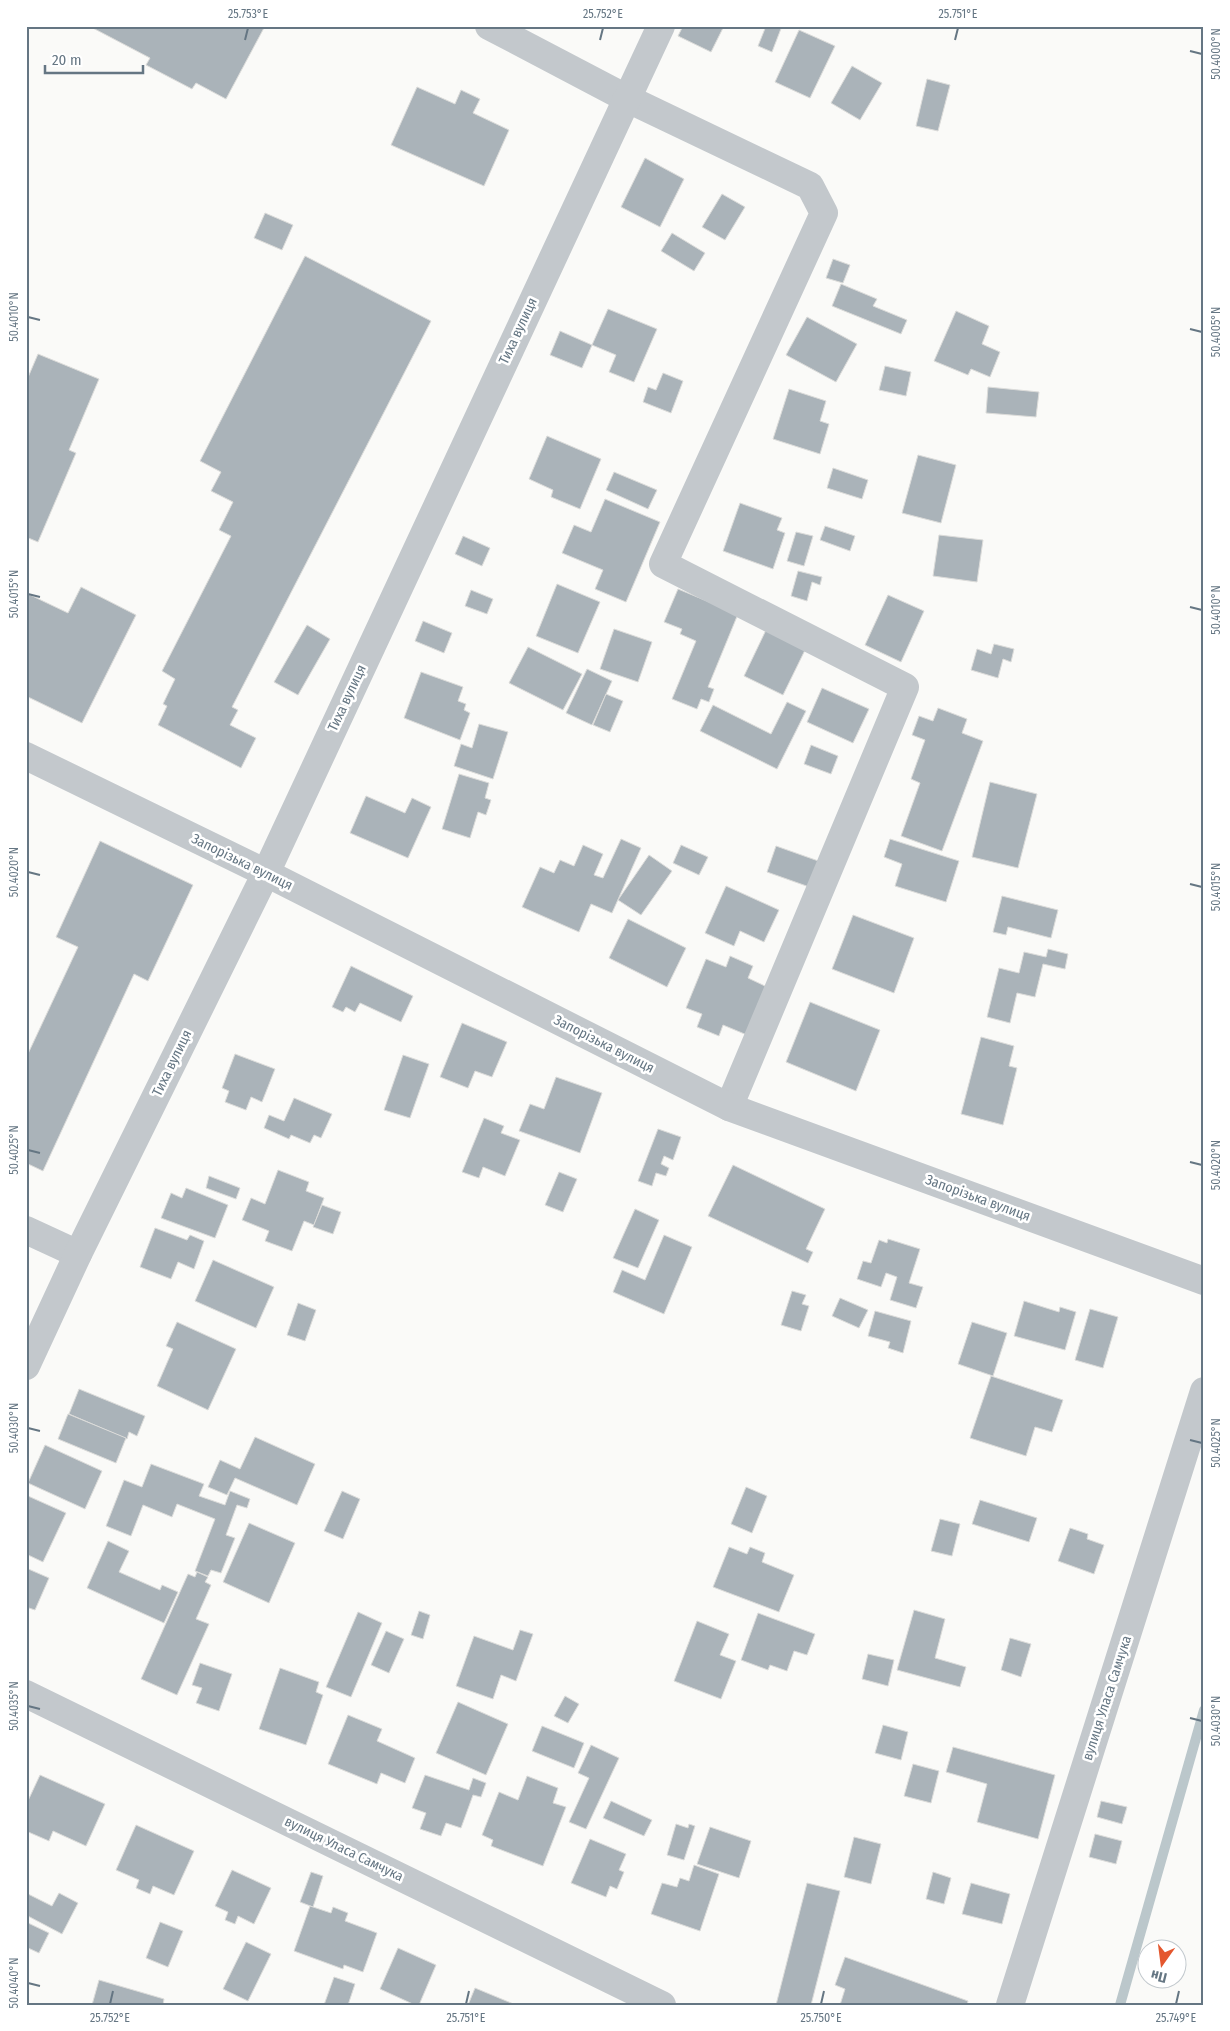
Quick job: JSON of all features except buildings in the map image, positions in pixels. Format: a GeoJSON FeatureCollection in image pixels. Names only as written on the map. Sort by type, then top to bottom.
{"type":"FeatureCollection","features":[{"type":"Feature","properties":{"kind":"street"},"geometry":{"type":"LineString","coordinates":[[489,26],[626,98],[810,186],[824,213],[663,564],[905,687],[729,1106]]}},
{"type":"Feature","properties":{"kind":"street","name":"Тиха вулиця"},"geometry":{"type":"LineString","coordinates":[[26,1366],[78,1254],[266,873],[661,26]]}},
{"type":"Feature","properties":{"kind":"street","name":"Запорізька вулиця"},"geometry":{"type":"LineString","coordinates":[[26,756],[266,873],[729,1106],[1204,1281]]}},
{"type":"Feature","properties":{"kind":"street"},"geometry":{"type":"LineString","coordinates":[[26,1230],[78,1254]]}},
{"type":"Feature","properties":{"kind":"street","name":"вулиця Уласа Самчука"},"geometry":{"type":"LineString","coordinates":[[1010,2005],[1204,1392]]}},
{"type":"Feature","properties":{"kind":"street","name":"вулиця Уласа Самчука"},"geometry":{"type":"LineString","coordinates":[[26,1694],[662,2005]]}},
{"type":"Feature","properties":{"kind":"waterway"},"geometry":{"type":"LineString","coordinates":[[1120,2005],[1204,1710]]}}]}
